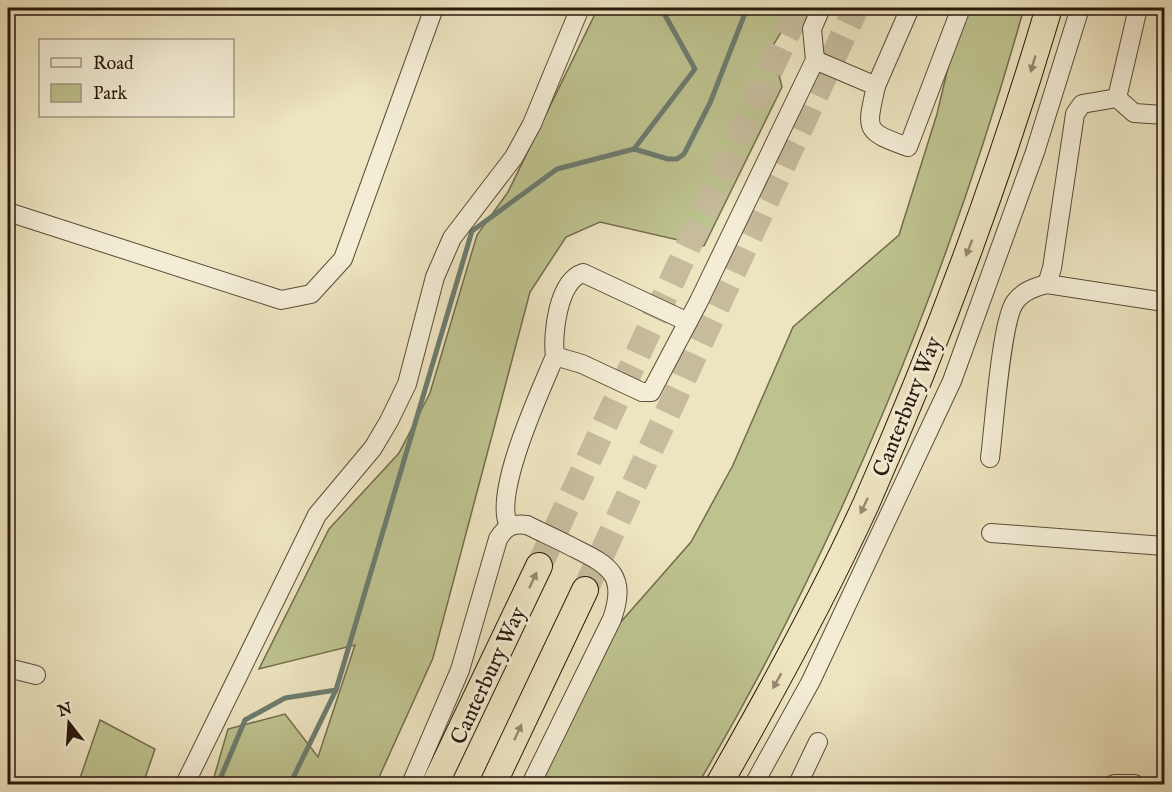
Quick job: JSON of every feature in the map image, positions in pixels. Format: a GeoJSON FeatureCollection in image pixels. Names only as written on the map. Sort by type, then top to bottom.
{"type":"FeatureCollection","features":[{"type":"Feature","properties":{"kind":"highway","name":"Canterbury Way"},"geometry":{"type":"LineString","coordinates":[[719,784],[789,660],[865,505],[925,362],[990,191],[1024,93],[1049,8]]}},
{"type":"Feature","properties":{"kind":"highway","name":"Canterbury Way"},"geometry":{"type":"LineString","coordinates":[[435,784],[539,566]]}},
{"type":"Feature","properties":{"kind":"highway"},"geometry":{"type":"LineString","coordinates":[[493,784],[585,590]]}},
{"type":"Feature","properties":{"kind":"lane"},"geometry":{"type":"LineString","coordinates":[[8,212],[281,300],[311,294],[343,259],[434,8]]}},
{"type":"Feature","properties":{"kind":"lane"},"geometry":{"type":"LineString","coordinates":[[185,784],[317,515],[373,448],[389,421],[406,384],[435,277],[452,238],[514,157],[532,124],[580,8]]}},
{"type":"Feature","properties":{"kind":"lane"},"geometry":{"type":"LineString","coordinates":[[555,356],[582,364],[642,392],[651,392],[688,322],[815,60],[812,29],[821,8]]}},
{"type":"Feature","properties":{"kind":"lane"},"geometry":{"type":"LineString","coordinates":[[910,8],[876,86],[869,122],[872,130],[879,136],[908,147],[961,8]]}},
{"type":"Feature","properties":{"kind":"lane"},"geometry":{"type":"LineString","coordinates":[[754,784],[811,681],[952,381],[1035,152],[1080,8]]}},
{"type":"Feature","properties":{"kind":"lane"},"geometry":{"type":"LineString","coordinates":[[1117,98],[1138,8]]}},
{"type":"Feature","properties":{"kind":"lane"},"geometry":{"type":"LineString","coordinates":[[815,60],[876,86]]}},
{"type":"Feature","properties":{"kind":"lane"},"geometry":{"type":"LineString","coordinates":[[1117,98],[1134,113],[1164,116]]}},
{"type":"Feature","properties":{"kind":"lane"},"geometry":{"type":"LineString","coordinates":[[1047,284],[1052,268],[1075,114],[1082,104],[1117,98]]}},
{"type":"Feature","properties":{"kind":"lane"},"geometry":{"type":"LineString","coordinates":[[509,526],[504,513],[514,464],[534,404],[555,356],[552,335],[570,281],[583,273],[688,322]]}},
{"type":"Feature","properties":{"kind":"lane"},"geometry":{"type":"LineString","coordinates":[[990,458],[1005,324],[1015,302],[1022,295],[1034,287],[1047,284],[1164,303]]}},
{"type":"Feature","properties":{"kind":"lane"},"geometry":{"type":"LineString","coordinates":[[411,784],[460,670],[498,538],[509,526],[527,525],[605,563],[616,582],[618,592],[612,620],[531,784]]}},
{"type":"Feature","properties":{"kind":"lane"},"geometry":{"type":"LineString","coordinates":[[991,533],[1164,546]]}},
{"type":"Feature","properties":{"kind":"lane"},"geometry":{"type":"LineString","coordinates":[[8,668],[36,675]]}},
{"type":"Feature","properties":{"kind":"lane"},"geometry":{"type":"LineString","coordinates":[[798,784],[818,742]]}},
{"type":"Feature","properties":{"kind":"lane"},"geometry":{"type":"LineString","coordinates":[[1114,784],[1135,784]]}},
{"type":"Feature","properties":{"kind":"green space"},"geometry":{"type":"Polygon","coordinates":[[[598,8],[796,8],[772,47],[782,87],[704,246],[600,222],[566,237],[530,292],[433,658],[376,784],[212,784],[228,729],[285,714],[318,757],[355,645],[259,669],[329,529],[399,453],[430,393],[477,235],[508,192],[598,8]]]}},
{"type":"Feature","properties":{"kind":"green space"},"geometry":{"type":"Polygon","coordinates":[[[962,8],[1024,8],[962,208],[886,406],[798,600],[749,693],[698,784],[531,784],[598,648],[691,542],[733,465],[793,327],[899,235],[937,114],[962,8]]]}},
{"type":"Feature","properties":{"kind":"green space"},"geometry":{"type":"Polygon","coordinates":[[[100,720],[155,749],[143,784],[78,784],[100,720]]]}},
{"type":"Feature","properties":{"kind":"waterway"},"geometry":{"type":"LineString","coordinates":[[634,149],[695,69],[661,8]]}},
{"type":"Feature","properties":{"kind":"waterway"},"geometry":{"type":"LineString","coordinates":[[290,784],[336,690],[472,231],[557,169],[634,149],[668,159],[677,159],[684,154],[710,103],[747,8]]}},
{"type":"Feature","properties":{"kind":"waterway"},"geometry":{"type":"LineString","coordinates":[[218,784],[245,720],[285,698],[336,690]]}},
{"type":"Feature","properties":{"kind":"tunnel"},"geometry":{"type":"LineString","coordinates":[[539,566],[799,8]]}},
{"type":"Feature","properties":{"kind":"tunnel"},"geometry":{"type":"LineString","coordinates":[[585,590],[856,8]]}}]}
